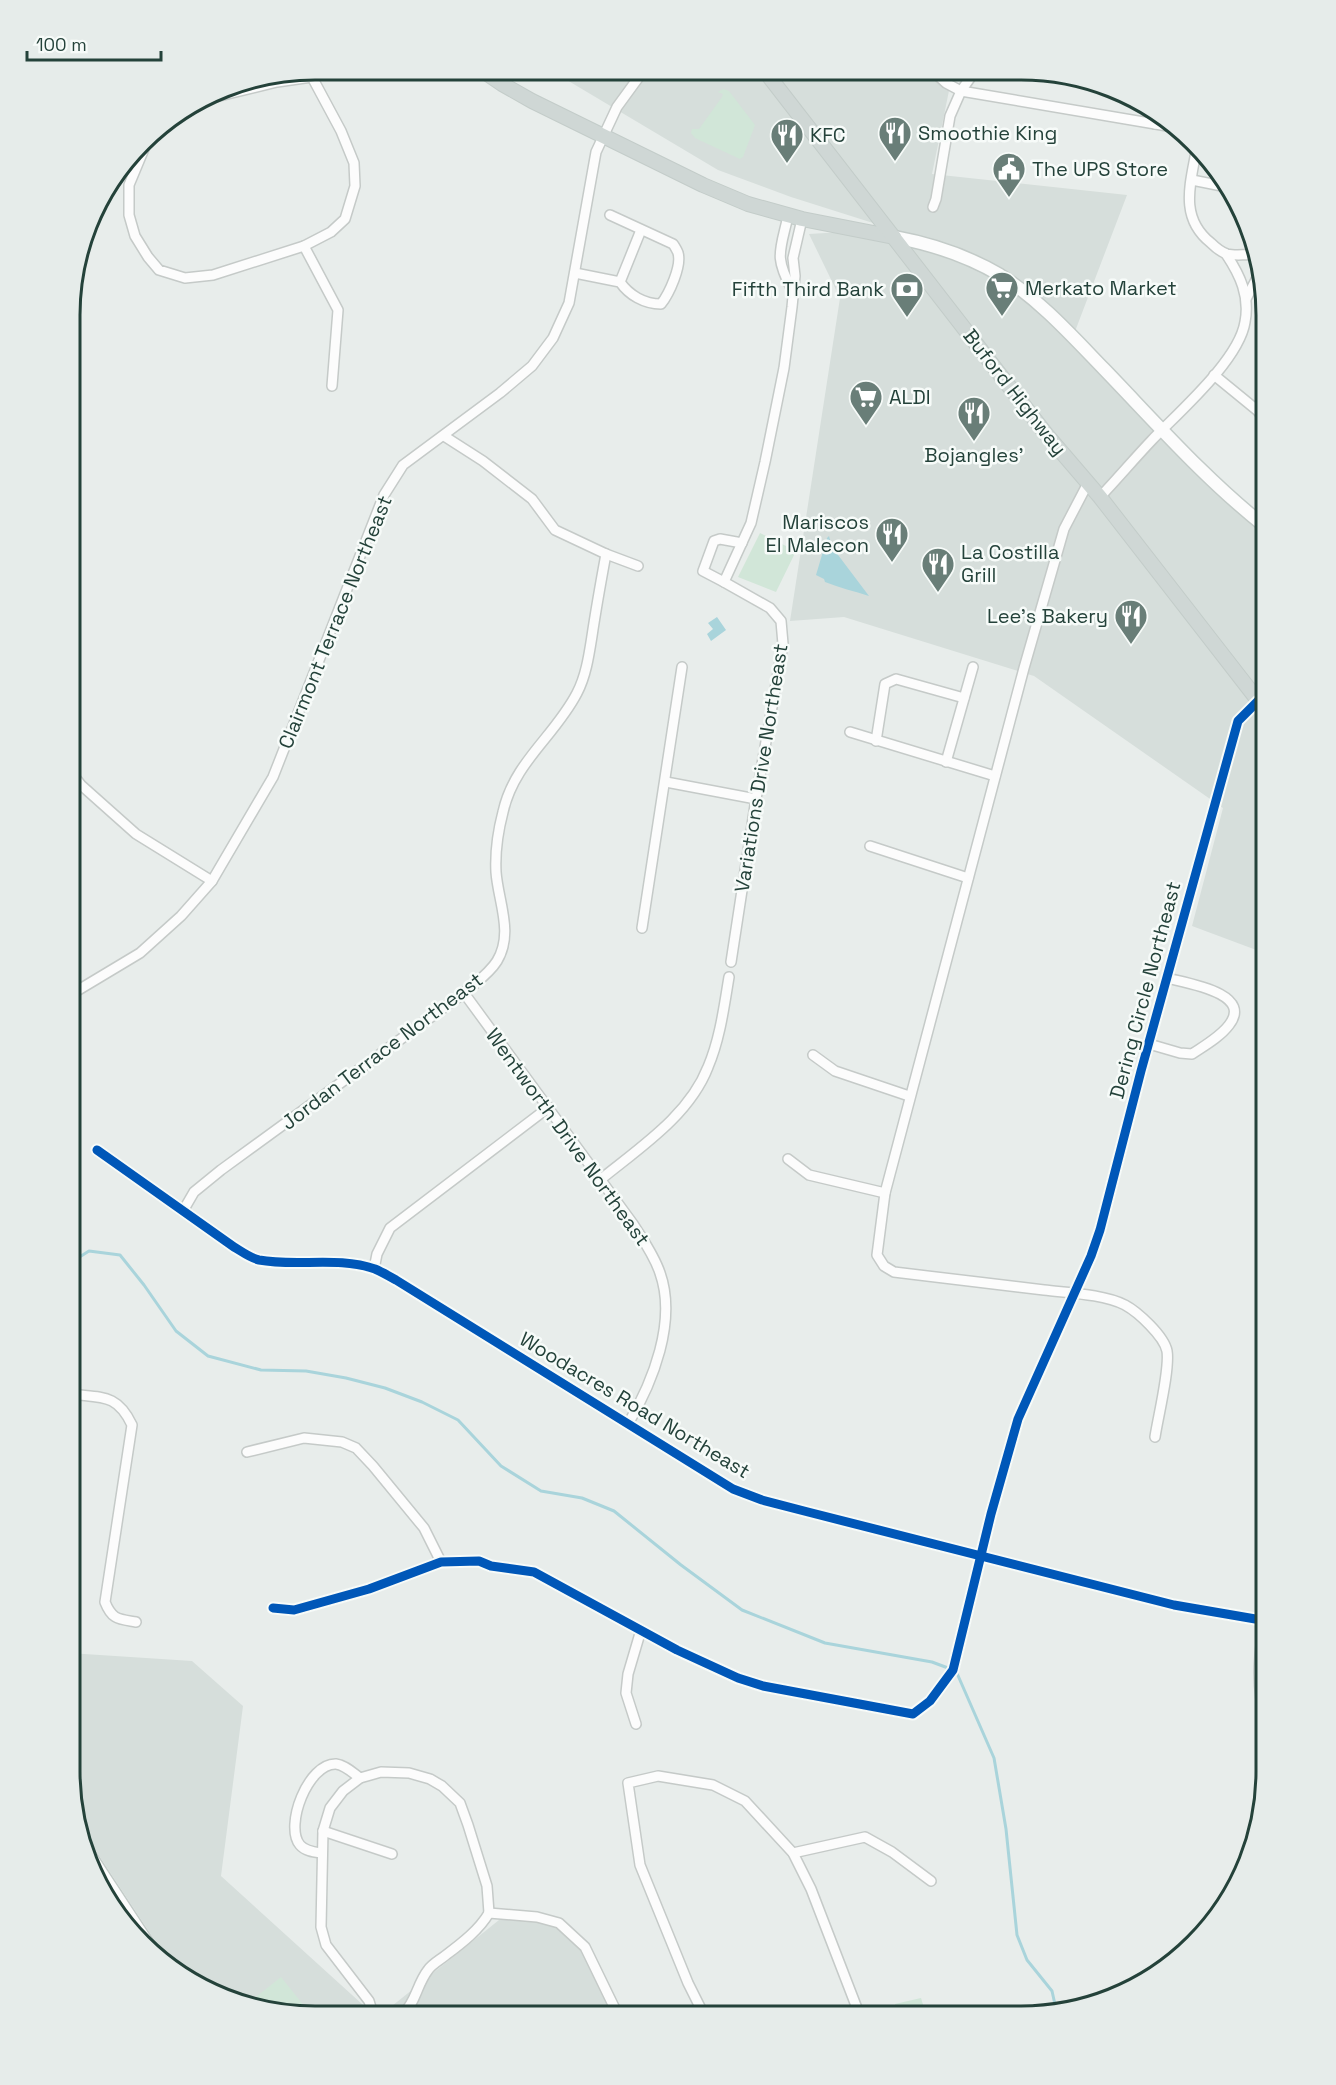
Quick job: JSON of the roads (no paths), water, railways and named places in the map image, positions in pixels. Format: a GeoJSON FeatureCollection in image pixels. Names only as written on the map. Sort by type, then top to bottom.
{"type":"FeatureCollection","features":[{"type":"Feature","properties":{"kind":"main road"},"geometry":{"type":"LineString","coordinates":[[497,80],[517,93],[730,197],[795,217],[925,242],[979,264],[1016,286],[1055,319],[1213,482],[1256,519]]}},
{"type":"Feature","properties":{"kind":"main road","name":"Buford Highway"},"geometry":{"type":"LineString","coordinates":[[772,80],[1046,434],[1100,497],[1256,698]]}},
{"type":"Feature","properties":{"kind":"street"},"geometry":{"type":"LineString","coordinates":[[140,157],[129,185],[129,215],[135,236],[159,270],[185,278],[213,275],[304,246],[331,232],[345,219],[355,186],[354,163],[341,130],[314,80]]}},
{"type":"Feature","properties":{"kind":"street","name":"Clairmont Terrace Northeast"},"geometry":{"type":"LineString","coordinates":[[80,989],[140,953],[181,916],[212,881],[273,777],[384,495],[404,465],[532,366],[553,338],[569,303],[595,155],[616,107],[636,80]]}},
{"type":"Feature","properties":{"kind":"street"},"geometry":{"type":"LineString","coordinates":[[943,80],[961,91],[1160,125]]}},
{"type":"Feature","properties":{"kind":"street"},"geometry":{"type":"LineString","coordinates":[[933,207],[950,116],[969,80]]}},
{"type":"Feature","properties":{"kind":"street"},"geometry":{"type":"LineString","coordinates":[[1100,497],[1214,375],[1235,346],[1245,324],[1245,291],[1238,272],[1227,254],[1208,241],[1196,229],[1190,215],[1189,198],[1195,157]]}},
{"type":"Feature","properties":{"kind":"street"},"geometry":{"type":"LineString","coordinates":[[1192,180],[1218,185]]}},
{"type":"Feature","properties":{"kind":"street"},"geometry":{"type":"LineString","coordinates":[[575,273],[620,282],[627,292],[651,304],[661,304],[668,296],[679,263],[678,253],[673,244],[610,215]]}},
{"type":"Feature","properties":{"kind":"street"},"geometry":{"type":"LineString","coordinates":[[793,291],[781,270],[779,257],[795,217]]}},
{"type":"Feature","properties":{"kind":"street"},"geometry":{"type":"LineString","coordinates":[[724,582],[751,523],[784,368],[795,276],[793,258],[795,217]]}},
{"type":"Feature","properties":{"kind":"street"},"geometry":{"type":"LineString","coordinates":[[620,282],[640,230]]}},
{"type":"Feature","properties":{"kind":"street"},"geometry":{"type":"LineString","coordinates":[[304,246],[338,309],[332,386]]}},
{"type":"Feature","properties":{"kind":"street"},"geometry":{"type":"LineString","coordinates":[[1227,254],[1248,254]]}},
{"type":"Feature","properties":{"kind":"street"},"geometry":{"type":"LineString","coordinates":[[1246,300],[1254,284]]}},
{"type":"Feature","properties":{"kind":"street"},"geometry":{"type":"LineString","coordinates":[[1214,375],[1256,409]]}},
{"type":"Feature","properties":{"kind":"street"},"geometry":{"type":"LineString","coordinates":[[444,436],[483,461],[532,499],[555,530],[638,566]]}},
{"type":"Feature","properties":{"kind":"street"},"geometry":{"type":"LineString","coordinates":[[1088,483],[1064,529],[995,776],[885,1193],[877,1255],[888,1270],[1073,1293],[1126,1305],[1156,1331],[1167,1352],[1155,1437]]}},
{"type":"Feature","properties":{"kind":"street","name":"Variations Drive Northeast"},"geometry":{"type":"LineString","coordinates":[[731,962],[783,644],[781,621],[770,608],[703,572],[714,542],[720,539],[742,543]]}},
{"type":"Feature","properties":{"kind":"street","name":"Jordan Terrace Northeast"},"geometry":{"type":"LineString","coordinates":[[183,1211],[194,1192],[221,1170],[464,993],[485,975],[497,960],[504,942],[504,915],[496,872],[498,838],[503,810],[522,766],[570,706],[579,691],[586,667],[606,554]]}},
{"type":"Feature","properties":{"kind":"street"},"geometry":{"type":"LineString","coordinates":[[642,928],[682,667]]}},
{"type":"Feature","properties":{"kind":"street"},"geometry":{"type":"LineString","coordinates":[[946,762],[973,667]]}},
{"type":"Feature","properties":{"kind":"street"},"geometry":{"type":"LineString","coordinates":[[876,741],[885,684],[896,679],[964,698]]}},
{"type":"Feature","properties":{"kind":"street","name":"Dering Circle Northeast"},"geometry":{"type":"LineString","coordinates":[[641,1630],[738,1678],[764,1686],[913,1714],[930,1701],[953,1670],[991,1514],[1018,1419],[1091,1256],[1100,1230],[1238,721],[1256,711]]}},
{"type":"Feature","properties":{"kind":"street"},"geometry":{"type":"LineString","coordinates":[[850,732],[995,776]]}},
{"type":"Feature","properties":{"kind":"street"},"geometry":{"type":"LineString","coordinates":[[666,782],[756,799]]}},
{"type":"Feature","properties":{"kind":"street"},"geometry":{"type":"LineString","coordinates":[[80,784],[136,834],[212,881]]}},
{"type":"Feature","properties":{"kind":"street"},"geometry":{"type":"LineString","coordinates":[[870,846],[968,878]]}},
{"type":"Feature","properties":{"kind":"street"},"geometry":{"type":"LineString","coordinates":[[600,1180],[662,1130],[690,1099],[708,1070],[717,1043],[729,977]]}},
{"type":"Feature","properties":{"kind":"street"},"geometry":{"type":"LineString","coordinates":[[1149,1044],[1192,1054],[1224,1030],[1231,1023],[1234,1013],[1233,1006],[1227,997],[1213,990],[1167,978]]}},
{"type":"Feature","properties":{"kind":"street","name":"Wentworth Drive Northeast"},"geometry":{"type":"LineString","coordinates":[[464,993],[549,1107],[651,1253],[661,1274],[665,1316],[659,1353],[651,1381],[628,1424]]}},
{"type":"Feature","properties":{"kind":"street"},"geometry":{"type":"LineString","coordinates":[[813,1055],[836,1071],[909,1096]]}},
{"type":"Feature","properties":{"kind":"street"},"geometry":{"type":"LineString","coordinates":[[374,1269],[377,1254],[390,1228],[549,1107]]}},
{"type":"Feature","properties":{"kind":"street","name":"Woodacres Road Northeast"},"geometry":{"type":"LineString","coordinates":[[97,1150],[234,1247],[256,1259],[356,1265],[374,1269],[431,1300],[734,1489],[762,1500],[1174,1605],[1256,1619]]}},
{"type":"Feature","properties":{"kind":"street"},"geometry":{"type":"LineString","coordinates":[[788,1159],[809,1175],[885,1193]]}},
{"type":"Feature","properties":{"kind":"street"},"geometry":{"type":"LineString","coordinates":[[80,1395],[109,1399],[124,1409],[132,1425],[105,1602],[109,1613],[118,1619],[136,1622]]}},
{"type":"Feature","properties":{"kind":"street"},"geometry":{"type":"LineString","coordinates":[[247,1452],[304,1438],[342,1442],[356,1448],[374,1466],[424,1528],[441,1562]]}},
{"type":"Feature","properties":{"kind":"street"},"geometry":{"type":"LineString","coordinates":[[273,1608],[294,1610],[369,1589],[441,1562],[479,1561],[491,1566],[534,1572],[641,1630],[628,1674],[626,1693],[636,1724]]}},
{"type":"Feature","properties":{"kind":"street"},"geometry":{"type":"LineString","coordinates":[[321,1853],[303,1848],[296,1837],[297,1810],[307,1784],[321,1769],[329,1765],[338,1764],[360,1778]]}},
{"type":"Feature","properties":{"kind":"street"},"geometry":{"type":"LineString","coordinates":[[371,2006],[326,1945],[321,1927],[321,1853],[323,1831],[330,1808],[337,1798],[360,1778],[381,1772],[409,1773],[430,1779],[442,1786],[460,1803],[487,1886],[489,1913],[484,1921],[464,1941],[430,1967],[410,2006]]}},
{"type":"Feature","properties":{"kind":"street"},"geometry":{"type":"LineString","coordinates":[[700,2006],[640,1865],[628,1783],[658,1776],[713,1785],[745,1800],[793,1853],[812,1889],[856,2006]]}},
{"type":"Feature","properties":{"kind":"street"},"geometry":{"type":"LineString","coordinates":[[323,1831],[392,1854]]}},
{"type":"Feature","properties":{"kind":"street"},"geometry":{"type":"LineString","coordinates":[[793,1853],[865,1837],[891,1852],[931,1881]]}},
{"type":"Feature","properties":{"kind":"street"},"geometry":{"type":"LineString","coordinates":[[489,1913],[537,1917],[559,1923],[585,1947],[614,2006]]}},
{"type":"Feature","properties":{"kind":"water"},"geometry":{"type":"Polygon","coordinates":[[[829,536],[832,547],[869,596],[825,582],[816,575],[829,536]]]}},
{"type":"Feature","properties":{"kind":"water"},"geometry":{"type":"Polygon","coordinates":[[[717,617],[726,630],[711,641],[707,634],[713,629],[708,623],[717,617]]]}},
{"type":"Feature","properties":{"kind":"waterway"},"geometry":{"type":"LineString","coordinates":[[80,1257],[89,1251],[120,1255],[176,1331],[208,1356],[261,1370],[306,1371],[346,1378],[385,1388],[422,1402],[458,1420],[501,1466],[541,1491],[582,1498],[614,1511],[742,1610],[825,1643],[932,1662],[956,1671],[994,1758],[1006,1829],[1017,1935],[1027,1960],[1052,1991],[1055,2003]]}},
{"type":"Feature","properties":{"kind":"place","name":"Smoothie King"},"geometry":{"type":"Point","coordinates":[895,162]}},
{"type":"Feature","properties":{"kind":"place","name":"KFC"},"geometry":{"type":"Point","coordinates":[787,164]}},
{"type":"Feature","properties":{"kind":"place","name":"The UPS Store"},"geometry":{"type":"Point","coordinates":[1009,198]}},
{"type":"Feature","properties":{"kind":"place","name":"Merkato Market"},"geometry":{"type":"Point","coordinates":[1002,317]}},
{"type":"Feature","properties":{"kind":"place","name":"Fifth Third Bank"},"geometry":{"type":"Point","coordinates":[907,318]}},
{"type":"Feature","properties":{"kind":"place","name":"ALDI"},"geometry":{"type":"Point","coordinates":[866,426]}},
{"type":"Feature","properties":{"kind":"place","name":"Bojangles'"},"geometry":{"type":"Point","coordinates":[974,442]}},
{"type":"Feature","properties":{"kind":"place","name":"Mariscos El Malecon"},"geometry":{"type":"Point","coordinates":[892,563]}},
{"type":"Feature","properties":{"kind":"place","name":"La Costilla Grill"},"geometry":{"type":"Point","coordinates":[938,593]}},
{"type":"Feature","properties":{"kind":"place","name":"Lee's Bakery"},"geometry":{"type":"Point","coordinates":[1131,645]}}]}
